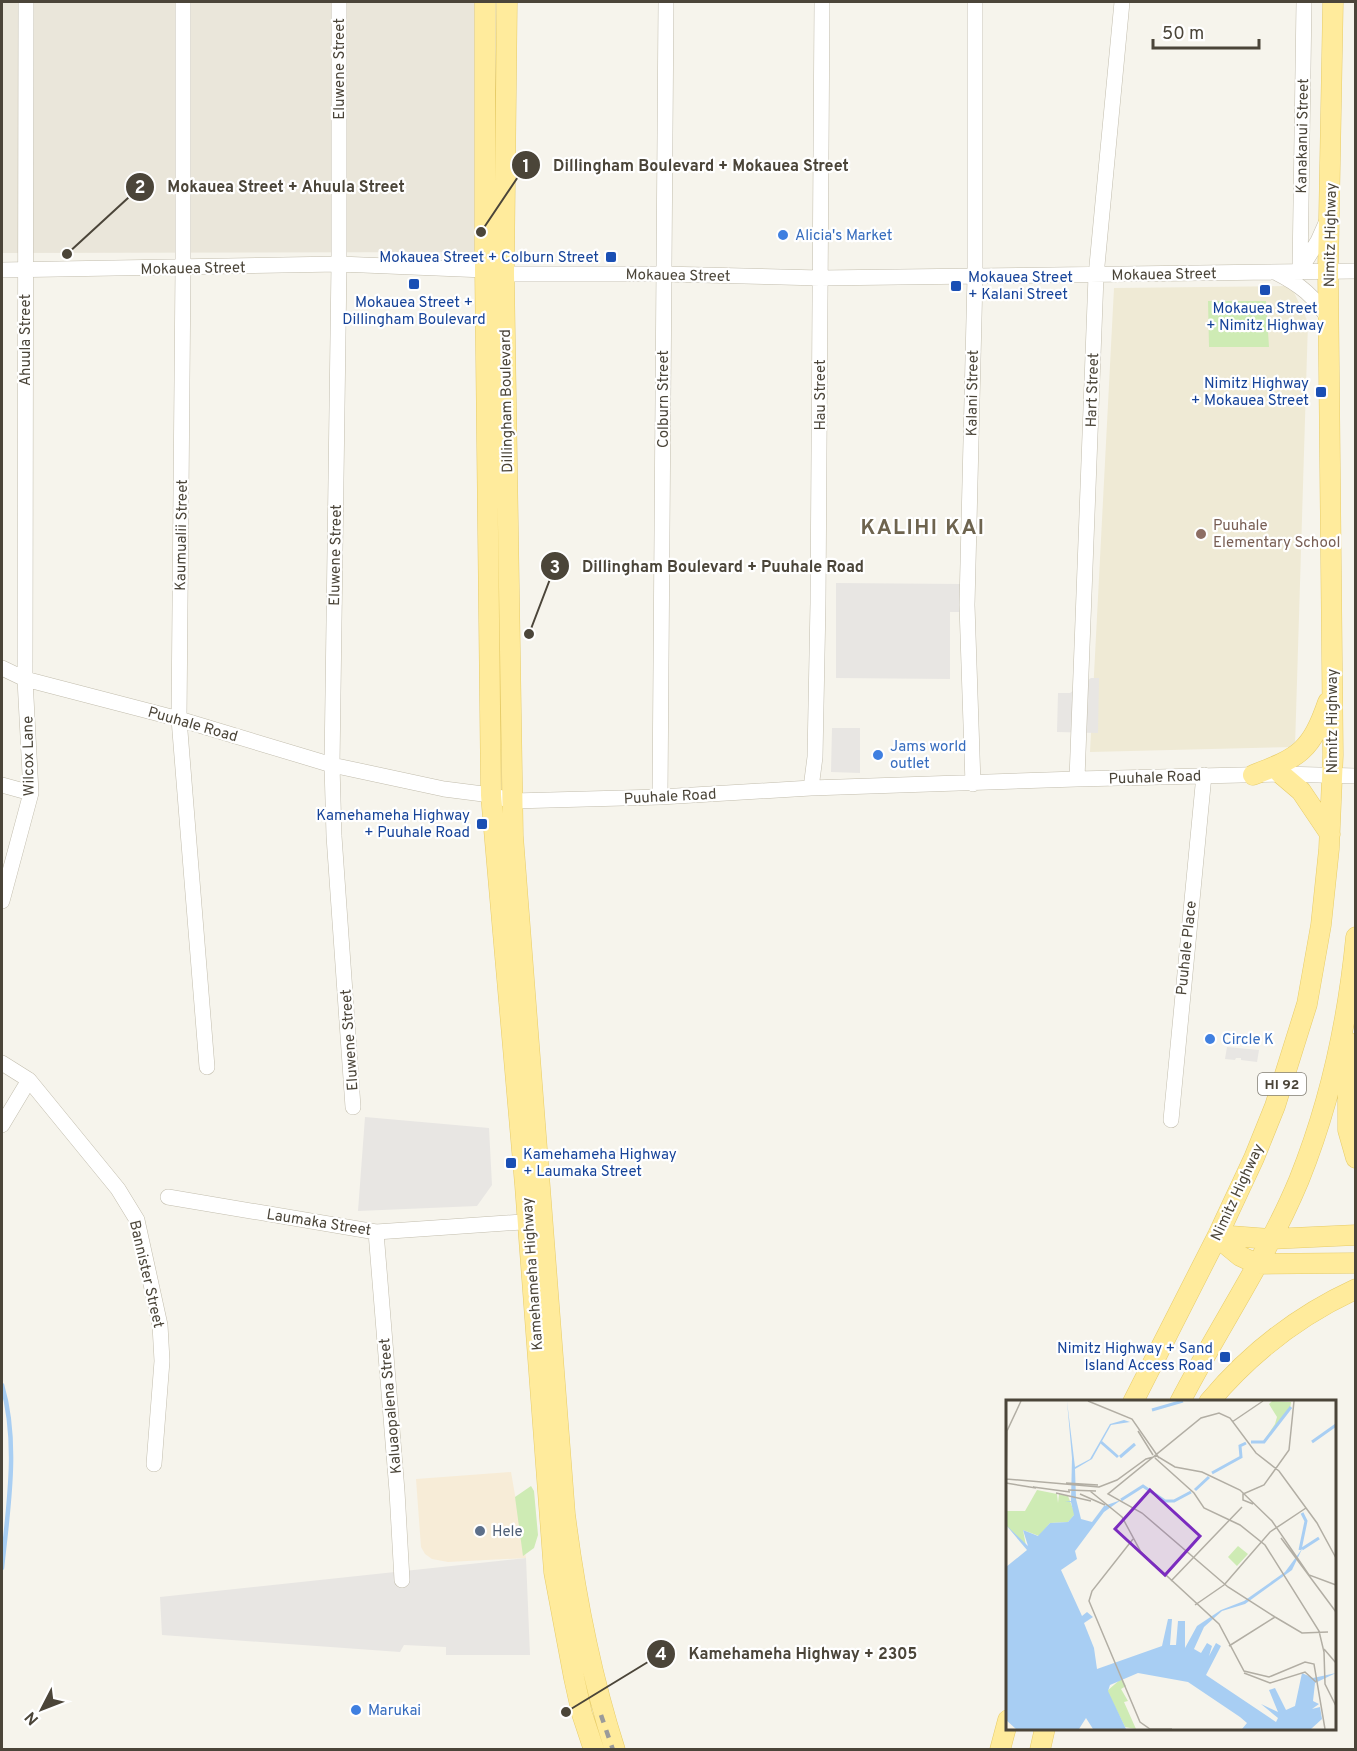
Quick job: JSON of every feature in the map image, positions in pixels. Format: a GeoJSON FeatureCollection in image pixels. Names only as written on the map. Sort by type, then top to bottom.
{"type":"FeatureCollection","features":[{"type":"Feature","properties":{"kind":"main road","name":"Dillingham Boulevard"},"geometry":{"type":"LineString","coordinates":[[485,2],[513,801]]}},
{"type":"Feature","properties":{"kind":"main road","name":"Dillingham Boulevard"},"geometry":{"type":"LineString","coordinates":[[490,795],[494,272],[507,2]]}},
{"type":"Feature","properties":{"kind":"main road","name":"Nimitz Highway"},"geometry":{"type":"LineString","coordinates":[[1134,1400],[1218,1234],[1254,1158],[1275,1106],[1307,1004],[1321,925],[1330,834],[1332,776],[1328,271],[1333,2]]}},
{"type":"Feature","properties":{"kind":"main road"},"geometry":{"type":"LineString","coordinates":[[1253,775],[1285,763],[1304,750],[1319,728],[1333,688]]}},
{"type":"Feature","properties":{"kind":"main road"},"geometry":{"type":"LineString","coordinates":[[1281,774],[1301,791],[1330,834]]}},
{"type":"Feature","properties":{"kind":"main road","name":"Kamehameha Highway"},"geometry":{"type":"LineString","coordinates":[[490,795],[535,1222],[556,1375],[565,1514],[585,1638],[615,1749]]}},
{"type":"Feature","properties":{"kind":"main road","name":"Kamehameha Highway"},"geometry":{"type":"LineString","coordinates":[[513,801],[513,836],[554,1572],[582,1714],[594,1749]]}},
{"type":"Feature","properties":{"kind":"main road","name":"HI 92"},"geometry":{"type":"LineString","coordinates":[[1181,1400],[1213,1338],[1257,1264],[1298,1181],[1319,1123],[1336,1062],[1347,1005],[1356,937]]}},
{"type":"Feature","properties":{"kind":"main road"},"geometry":{"type":"LineString","coordinates":[[1347,1005],[1348,1130],[1356,1158]]}},
{"type":"Feature","properties":{"kind":"main road"},"geometry":{"type":"LineString","coordinates":[[1218,1234],[1270,1239],[1356,1235]]}},
{"type":"Feature","properties":{"kind":"main road"},"geometry":{"type":"LineString","coordinates":[[1218,1234],[1223,1242],[1240,1256],[1257,1264],[1356,1263]]}},
{"type":"Feature","properties":{"kind":"main road"},"geometry":{"type":"LineString","coordinates":[[1210,1400],[1244,1363],[1276,1335],[1316,1309],[1356,1289]]}},
{"type":"Feature","properties":{"kind":"main road"},"geometry":{"type":"LineString","coordinates":[[1000,1749],[1006,1727]]}},
{"type":"Feature","properties":{"kind":"main road"},"geometry":{"type":"LineString","coordinates":[[1040,1749],[1045,1730]]}},
{"type":"Feature","properties":{"kind":"street","name":"Ahuula Street"},"geometry":{"type":"LineString","coordinates":[[26,2],[26,679]]}},
{"type":"Feature","properties":{"kind":"street","name":"Kaumualii Street"},"geometry":{"type":"LineString","coordinates":[[183,2],[179,719],[207,1067]]}},
{"type":"Feature","properties":{"kind":"street","name":"Eluwene Street"},"geometry":{"type":"LineString","coordinates":[[339,2],[339,264],[332,765],[334,836],[353,1107]]}},
{"type":"Feature","properties":{"kind":"street","name":"Colburn Street"},"geometry":{"type":"LineString","coordinates":[[660,797],[666,2]]}},
{"type":"Feature","properties":{"kind":"street","name":"Hau Street"},"geometry":{"type":"LineString","coordinates":[[811,788],[815,757],[818,603],[822,2]]}},
{"type":"Feature","properties":{"kind":"street","name":"Kalani Street"},"geometry":{"type":"LineString","coordinates":[[973,784],[968,605],[975,277],[975,2]]}},
{"type":"Feature","properties":{"kind":"street","name":"Hart Street"},"geometry":{"type":"LineString","coordinates":[[1077,779],[1096,276],[1122,2]]}},
{"type":"Feature","properties":{"kind":"street","name":"Kanakanui Street"},"geometry":{"type":"LineString","coordinates":[[1300,271],[1304,2]]}},
{"type":"Feature","properties":{"kind":"street"},"geometry":{"type":"LineString","coordinates":[[1300,271],[1330,215]]}},
{"type":"Feature","properties":{"kind":"street","name":"Mokauea Street"},"geometry":{"type":"LineString","coordinates":[[2,270],[339,264],[494,272],[820,278],[1356,272]]}},
{"type":"Feature","properties":{"kind":"street"},"geometry":{"type":"LineString","coordinates":[[1275,272],[1309,293],[1321,306],[1330,321]]}},
{"type":"Feature","properties":{"kind":"street","name":"Puuhale Road"},"geometry":{"type":"LineString","coordinates":[[2,668],[26,679],[179,719],[332,765],[513,801],[1077,779],[1281,774],[1356,776]]}},
{"type":"Feature","properties":{"kind":"street","name":"Wilcox Lane"},"geometry":{"type":"LineString","coordinates":[[2,901],[31,793],[26,679]]}},
{"type":"Feature","properties":{"kind":"street","name":"Puuhale Place"},"geometry":{"type":"LineString","coordinates":[[1171,1120],[1204,776]]}},
{"type":"Feature","properties":{"kind":"street"},"geometry":{"type":"LineString","coordinates":[[2,785],[31,793]]}},
{"type":"Feature","properties":{"kind":"street","name":"Bannister Street"},"geometry":{"type":"LineString","coordinates":[[2,1063],[29,1080],[118,1190],[137,1220],[160,1325],[162,1361],[154,1464]]}},
{"type":"Feature","properties":{"kind":"street"},"geometry":{"type":"LineString","coordinates":[[2,1125],[29,1080]]}},
{"type":"Feature","properties":{"kind":"street","name":"Laumaka Street"},"geometry":{"type":"LineString","coordinates":[[168,1197],[376,1232],[535,1222]]}},
{"type":"Feature","properties":{"kind":"street","name":"Kaluaopalena Street"},"geometry":{"type":"LineString","coordinates":[[376,1232],[398,1501],[402,1580]]}},
{"type":"Feature","properties":{"kind":"shaded area"},"geometry":{"type":"Polygon","coordinates":[[[2,2],[478,2],[481,252],[2,253],[2,2]]]}},
{"type":"Feature","properties":{"kind":"shaded area","name":"Puuhale Elementary School"},"geometry":{"type":"Polygon","coordinates":[[[1291,286],[1308,322],[1295,747],[1090,752],[1114,288],[1291,286]]]}},
{"type":"Feature","properties":{"kind":"shaded area"},"geometry":{"type":"Polygon","coordinates":[[[836,583],[961,584],[961,612],[950,612],[950,679],[836,678],[836,583]]]}},
{"type":"Feature","properties":{"kind":"shaded area"},"geometry":{"type":"Polygon","coordinates":[[[1091,678],[1099,678],[1098,733],[1057,732],[1058,693],[1070,693],[1091,678]]]}},
{"type":"Feature","properties":{"kind":"shaded area"},"geometry":{"type":"Polygon","coordinates":[[[832,728],[860,728],[860,773],[831,772],[832,728]]]}},
{"type":"Feature","properties":{"kind":"shaded area"},"geometry":{"type":"Polygon","coordinates":[[[1227,1047],[1259,1050],[1257,1062],[1241,1060],[1241,1058],[1225,1059],[1227,1047]]]}},
{"type":"Feature","properties":{"kind":"shaded area"},"geometry":{"type":"Polygon","coordinates":[[[365,1117],[489,1128],[492,1185],[477,1206],[358,1211],[365,1117]]]}},
{"type":"Feature","properties":{"kind":"shaded area"},"geometry":{"type":"Polygon","coordinates":[[[511,1472],[526,1558],[448,1562],[432,1559],[425,1554],[421,1547],[416,1479],[511,1472]]]}},
{"type":"Feature","properties":{"kind":"shaded area"},"geometry":{"type":"Polygon","coordinates":[[[526,1558],[530,1655],[446,1655],[446,1647],[404,1645],[400,1652],[162,1635],[160,1597],[526,1558]]]}},
{"type":"Feature","properties":{"kind":"green space"},"geometry":{"type":"Polygon","coordinates":[[[1208,301],[1266,301],[1269,347],[1209,347],[1208,301]]]}},
{"type":"Feature","properties":{"kind":"green space"},"geometry":{"type":"Polygon","coordinates":[[[531,1486],[534,1491],[538,1535],[534,1548],[523,1556],[515,1497],[531,1486]]]}},
{"type":"Feature","properties":{"kind":"waterway"},"geometry":{"type":"LineString","coordinates":[[2,1385],[7,1407],[11,1453],[2,1568]]}},
{"type":"Feature","properties":{"kind":"railway"},"geometry":{"type":"LineString","coordinates":[[601,1715],[613,1750]]}},
{"type":"Feature","properties":{"kind":"place","name":"Dillingham Boulevard + Mokauea Street"},"geometry":{"type":"Point","coordinates":[481,232]}},
{"type":"Feature","properties":{"kind":"place","name":"Alicia's Market"},"geometry":{"type":"Point","coordinates":[783,235]}},
{"type":"Feature","properties":{"kind":"place","name":"Mokauea Street + Ahuula Street"},"geometry":{"type":"Point","coordinates":[67,254]}},
{"type":"Feature","properties":{"kind":"place","name":"Mokauea Street + Colburn Street"},"geometry":{"type":"Point","coordinates":[611,257]}},
{"type":"Feature","properties":{"kind":"place","name":"Mokauea Street + Dillingham Boulevard"},"geometry":{"type":"Point","coordinates":[414,284]}},
{"type":"Feature","properties":{"kind":"place","name":"Mokauea Street + Kalani Street"},"geometry":{"type":"Point","coordinates":[956,286]}},
{"type":"Feature","properties":{"kind":"place","name":"Mokauea Street + Nimitz Highway"},"geometry":{"type":"Point","coordinates":[1265,290]}},
{"type":"Feature","properties":{"kind":"place","name":"Nimitz Highway + Mokauea Street"},"geometry":{"type":"Point","coordinates":[1321,392]}},
{"type":"Feature","properties":{"kind":"place","name":"Puuhale Elementary School"},"geometry":{"type":"Point","coordinates":[1201,534]}},
{"type":"Feature","properties":{"kind":"place","name":"Dillingham Boulevard + Puuhale Road"},"geometry":{"type":"Point","coordinates":[529,634]}},
{"type":"Feature","properties":{"kind":"place","name":"Jams world outlet"},"geometry":{"type":"Point","coordinates":[878,755]}},
{"type":"Feature","properties":{"kind":"place","name":"Kamehameha Highway + Puuhale Road"},"geometry":{"type":"Point","coordinates":[482,824]}},
{"type":"Feature","properties":{"kind":"place","name":"Circle K"},"geometry":{"type":"Point","coordinates":[1210,1039]}},
{"type":"Feature","properties":{"kind":"place","name":"Kamehameha Highway + Laumaka Street"},"geometry":{"type":"Point","coordinates":[511,1163]}},
{"type":"Feature","properties":{"kind":"place","name":"Nimitz Highway + Sand Island Access Road"},"geometry":{"type":"Point","coordinates":[1225,1357]}},
{"type":"Feature","properties":{"kind":"place","name":"Hele"},"geometry":{"type":"Point","coordinates":[480,1531]}},
{"type":"Feature","properties":{"kind":"place","name":"Marukai"},"geometry":{"type":"Point","coordinates":[356,1710]}},
{"type":"Feature","properties":{"kind":"place","name":"Kamehameha Highway + 2305"},"geometry":{"type":"Point","coordinates":[566,1712]}},
{"type":"Feature","properties":{"kind":"district","name":"KALIHI KAI"},"geometry":{"type":"Point","coordinates":[923,527]}}]}
